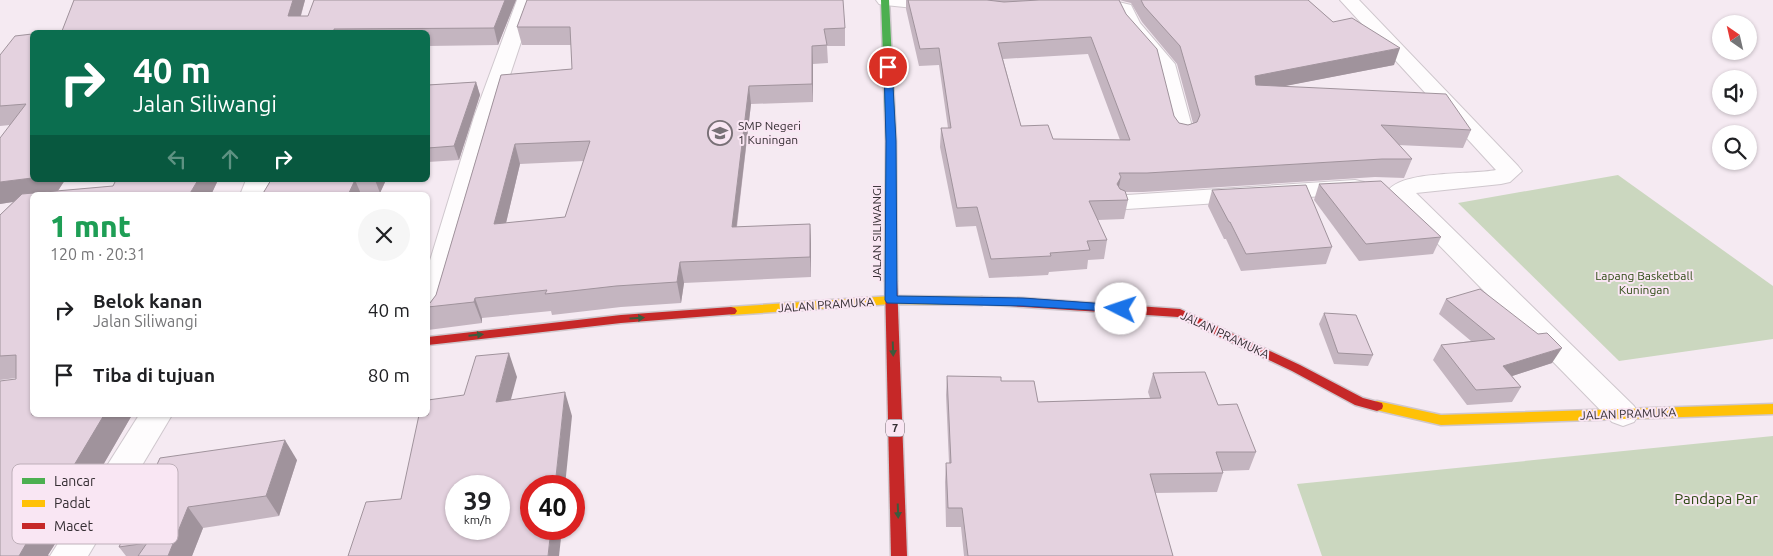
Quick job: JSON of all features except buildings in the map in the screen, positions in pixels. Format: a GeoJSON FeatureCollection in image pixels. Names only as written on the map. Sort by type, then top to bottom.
{"type":"FeatureCollection","features":[{"type":"Feature","properties":{"kind":"street"},"geometry":{"type":"LineString","coordinates":[[430,307],[458,202],[498,71],[526,0]]}},
{"type":"Feature","properties":{"kind":"street"},"geometry":{"type":"LineString","coordinates":[[885,0],[964,6]]}},
{"type":"Feature","properties":{"kind":"street","name":"JALAN SILIWANGI"},"geometry":{"type":"LineString","coordinates":[[885,0],[891,141],[891,300],[899,556]]}},
{"type":"Feature","properties":{"kind":"street"},"geometry":{"type":"LineString","coordinates":[[1127,202],[1375,186],[1404,187],[1501,177],[1510,171],[1349,0]]}},
{"type":"Feature","properties":{"kind":"street"},"geometry":{"type":"LineString","coordinates":[[1071,6],[1108,5],[1124,9],[1132,25],[1165,64],[1183,134]]}},
{"type":"Feature","properties":{"kind":"street"},"geometry":{"type":"LineString","coordinates":[[1404,187],[1400,192],[1623,414]]}},
{"type":"Feature","properties":{"kind":"street","name":"JALAN PRAMUKA"},"geometry":{"type":"LineString","coordinates":[[430,341],[621,319],[891,300],[1023,302],[1180,313],[1296,368],[1360,402],[1441,420],[1773,410]]}},
{"type":"Feature","properties":{"kind":"street"},"geometry":{"type":"LineString","coordinates":[[125,464],[155,417]]}},
{"type":"Feature","properties":{"kind":"street"},"geometry":{"type":"LineString","coordinates":[[68,556],[75,544]]}},
{"type":"Feature","properties":{"kind":"green space","name":"Lapang Basketball Kuningan"},"geometry":{"type":"Polygon","coordinates":[[[1618,175],[1773,286],[1773,339],[1619,361],[1458,203],[1618,175]]]}},
{"type":"Feature","properties":{"kind":"green space","name":"Pandapa Par"},"geometry":{"type":"Polygon","coordinates":[[[1773,436],[1773,556],[1322,556],[1297,484],[1773,436]]]}},
{"type":"Feature","properties":{"kind":"traffic: fast"},"geometry":{"type":"LineString","coordinates":[[885,0],[891,141],[891,281]]}},
{"type":"Feature","properties":{"kind":"traffic: slow"},"geometry":{"type":"LineString","coordinates":[[731,311],[891,300],[982,301]]}},
{"type":"Feature","properties":{"kind":"traffic: slow"},"geometry":{"type":"LineString","coordinates":[[1377,406],[1441,420],[1773,409]]}},
{"type":"Feature","properties":{"kind":"traffic: jam"},"geometry":{"type":"LineString","coordinates":[[891,281],[899,556]]}},
{"type":"Feature","properties":{"kind":"traffic: jam"},"geometry":{"type":"LineString","coordinates":[[982,301],[1180,313],[1296,368],[1360,402],[1377,406]]}},
{"type":"Feature","properties":{"kind":"traffic: jam"},"geometry":{"type":"LineString","coordinates":[[430,341],[621,319],[731,311]]}},
{"type":"Feature","properties":{"kind":"place","name":"SMP Negeri 1 Kuningan"},"geometry":{"type":"Point","coordinates":[720,133]}},
{"type":"Feature","properties":{"kind":"route"},"geometry":{"type":"LineString","coordinates":[[888,67],[891,141],[891,300],[1023,302],[1121,309]]}}]}
